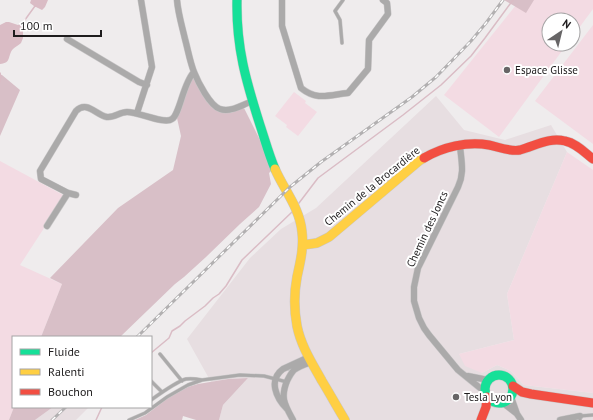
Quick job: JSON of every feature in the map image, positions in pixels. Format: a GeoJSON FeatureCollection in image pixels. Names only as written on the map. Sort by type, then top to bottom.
{"type":"FeatureCollection","features":[{"type":"Feature","properties":{"kind":"main road"},"geometry":{"type":"LineString","coordinates":[[237,0],[236,17],[238,46],[253,101],[275,170],[297,212],[302,233],[303,245],[295,294],[295,311],[298,331],[310,359],[345,420]]}},
{"type":"Feature","properties":{"kind":"main road","name":"Chemin de la Brocardière"},"geometry":{"type":"LineString","coordinates":[[303,245],[321,242],[329,237],[419,161],[440,150],[460,145],[481,144],[518,150],[554,140],[562,140],[574,145],[593,159]]}},
{"type":"Feature","properties":{"kind":"main road"},"geometry":{"type":"LineString","coordinates":[[482,420],[486,407],[485,388],[488,380],[491,377],[500,375],[508,378],[513,386],[523,392],[593,403]]}},
{"type":"Feature","properties":{"kind":"main road"},"geometry":{"type":"LineString","coordinates":[[486,394],[490,400],[494,402],[506,402],[511,397],[513,386]]}},
{"type":"Feature","properties":{"kind":"main road"},"geometry":{"type":"LineString","coordinates":[[482,420],[501,403]]}},
{"type":"Feature","properties":{"kind":"street"},"geometry":{"type":"LineString","coordinates":[[137,113],[152,70],[141,0]]}},
{"type":"Feature","properties":{"kind":"street"},"geometry":{"type":"LineString","coordinates":[[177,0],[180,18],[194,72],[212,102],[218,108],[228,110],[253,101]]}},
{"type":"Feature","properties":{"kind":"street"},"geometry":{"type":"LineString","coordinates":[[282,0],[282,26],[301,88],[308,94],[318,97],[348,93],[368,69],[368,40],[388,14],[387,3],[383,0]]}},
{"type":"Feature","properties":{"kind":"street"},"geometry":{"type":"LineString","coordinates":[[67,39],[139,82],[147,84]]}},
{"type":"Feature","properties":{"kind":"street"},"geometry":{"type":"LineString","coordinates":[[76,195],[68,193],[41,178],[40,171],[79,108],[88,108],[107,117],[122,112],[137,113],[161,121],[168,121],[173,119],[176,114],[185,87],[194,72]]}},
{"type":"Feature","properties":{"kind":"street","name":"Chemin des Joncs"},"geometry":{"type":"LineString","coordinates":[[460,145],[463,172],[462,178],[418,268],[415,279],[414,294],[416,312],[424,328],[458,370],[486,394]]}},
{"type":"Feature","properties":{"kind":"street"},"geometry":{"type":"LineString","coordinates":[[47,226],[68,193]]}},
{"type":"Feature","properties":{"kind":"street"},"geometry":{"type":"LineString","coordinates":[[287,409],[281,403],[276,391],[276,378],[283,369],[310,359]]}},
{"type":"Feature","properties":{"kind":"street"},"geometry":{"type":"LineString","coordinates":[[293,420],[287,409],[283,396],[287,382],[293,371],[310,359]]}},
{"type":"Feature","properties":{"kind":"street"},"geometry":{"type":"LineString","coordinates":[[466,376],[488,380]]}},
{"type":"Feature","properties":{"kind":"street"},"geometry":{"type":"LineString","coordinates":[[511,397],[518,418]]}},
{"type":"Feature","properties":{"kind":"street"},"geometry":{"type":"LineString","coordinates":[[501,403],[518,418]]}},
{"type":"Feature","properties":{"kind":"street"},"geometry":{"type":"LineString","coordinates":[[560,420],[580,418]]}},
{"type":"Feature","properties":{"kind":"lane"},"geometry":{"type":"LineString","coordinates":[[342,43],[340,20],[335,11],[343,0]]}},
{"type":"Feature","properties":{"kind":"lane"},"geometry":{"type":"LineString","coordinates":[[160,354],[182,381]]}},
{"type":"Feature","properties":{"kind":"lane"},"geometry":{"type":"LineString","coordinates":[[152,408],[188,385],[202,380],[240,375],[264,376],[287,382]]}},
{"type":"Feature","properties":{"kind":"lane"},"geometry":{"type":"LineString","coordinates":[[152,399],[185,379],[202,380]]}},
{"type":"Feature","properties":{"kind":"lane"},"geometry":{"type":"LineString","coordinates":[[152,382],[162,392]]}},
{"type":"Feature","properties":{"kind":"lane"},"geometry":{"type":"LineString","coordinates":[[129,420],[145,413],[152,408]]}},
{"type":"Feature","properties":{"kind":"lane"},"geometry":{"type":"LineString","coordinates":[[580,418],[592,415],[592,420]]}},
{"type":"Feature","properties":{"kind":"shaded area"},"geometry":{"type":"Polygon","coordinates":[[[31,0],[48,0],[42,10],[34,7],[30,3],[31,0]]]}},
{"type":"Feature","properties":{"kind":"shaded area"},"geometry":{"type":"Polygon","coordinates":[[[504,0],[534,0],[526,13],[504,0]]]}},
{"type":"Feature","properties":{"kind":"shaded area","name":"Espace Glisse"},"geometry":{"type":"Polygon","coordinates":[[[520,0],[593,0],[593,9],[581,25],[581,12],[541,12],[541,52],[561,52],[499,137],[444,95],[520,0]]]}},
{"type":"Feature","properties":{"kind":"shaded area"},"geometry":{"type":"Polygon","coordinates":[[[6,22],[18,25],[22,23],[23,38],[21,43],[11,52],[8,61],[0,64],[0,25],[6,22]]]}},
{"type":"Feature","properties":{"kind":"shaded area"},"geometry":{"type":"Polygon","coordinates":[[[593,25],[593,144],[535,101],[572,52],[581,52],[581,41],[593,25]]]}},
{"type":"Feature","properties":{"kind":"shaded area"},"geometry":{"type":"Polygon","coordinates":[[[0,75],[20,90],[0,136],[0,75]]]}},
{"type":"Feature","properties":{"kind":"shaded area"},"geometry":{"type":"Polygon","coordinates":[[[193,76],[224,113],[230,113],[244,108],[259,138],[272,170],[269,173],[271,184],[259,207],[121,336],[41,336],[62,284],[50,278],[118,208],[173,170],[181,136],[177,118],[193,76]]]}},
{"type":"Feature","properties":{"kind":"shaded area"},"geometry":{"type":"Polygon","coordinates":[[[294,92],[317,112],[298,136],[275,116],[294,92]]]}},
{"type":"Feature","properties":{"kind":"shaded area"},"geometry":{"type":"Polygon","coordinates":[[[436,96],[464,130],[505,140],[551,125],[567,152],[507,294],[514,340],[459,354],[482,373],[497,365],[511,371],[524,385],[593,393],[593,420],[219,420],[223,405],[248,378],[211,382],[187,339],[250,258],[281,229],[316,208],[436,96]]]}},
{"type":"Feature","properties":{"kind":"shaded area"},"geometry":{"type":"Polygon","coordinates":[[[567,152],[593,170],[593,393],[524,385],[511,371],[497,365],[482,373],[465,366],[459,354],[514,340],[507,294],[567,152]]]}},
{"type":"Feature","properties":{"kind":"shaded area"},"geometry":{"type":"Polygon","coordinates":[[[0,161],[65,196],[20,265],[62,284],[41,336],[12,336],[12,408],[14,408],[9,420],[0,420],[0,161]]]}},
{"type":"Feature","properties":{"kind":"shaded area"},"geometry":{"type":"Polygon","coordinates":[[[248,378],[223,405],[219,420],[196,420],[183,416],[182,420],[135,420],[146,415],[168,398],[188,387],[228,379],[248,378]]]}},
{"type":"Feature","properties":{"kind":"shaded area"},"geometry":{"type":"Polygon","coordinates":[[[14,408],[52,408],[35,420],[9,420],[14,408]]]}},
{"type":"Feature","properties":{"kind":"shaded area"},"geometry":{"type":"Polygon","coordinates":[[[52,408],[88,408],[76,420],[35,420],[52,408]]]}},
{"type":"Feature","properties":{"kind":"waterway"},"geometry":{"type":"LineString","coordinates":[[299,203],[318,178],[441,85],[471,56],[513,0]]}},
{"type":"Feature","properties":{"kind":"waterway"},"geometry":{"type":"LineString","coordinates":[[22,24],[35,6]]}},
{"type":"Feature","properties":{"kind":"waterway"},"geometry":{"type":"LineString","coordinates":[[0,73],[0,82]]}},
{"type":"Feature","properties":{"kind":"waterway"},"geometry":{"type":"LineString","coordinates":[[152,352],[169,338],[172,331],[219,294],[226,286],[242,260],[292,212]]}},
{"type":"Feature","properties":{"kind":"waterway"},"geometry":{"type":"LineString","coordinates":[[96,420],[102,408]]}},
{"type":"Feature","properties":{"kind":"railway"},"geometry":{"type":"LineString","coordinates":[[138,336],[290,187],[321,162],[412,97],[436,77],[471,41],[503,0]]}},
{"type":"Feature","properties":{"kind":"railway"},"geometry":{"type":"LineString","coordinates":[[52,420],[65,408]]}},
{"type":"Feature","properties":{"kind":"traffic: fast"},"geometry":{"type":"LineString","coordinates":[[237,0],[238,33],[246,79],[275,169]]}},
{"type":"Feature","properties":{"kind":"traffic: fast"},"geometry":{"type":"LineString","coordinates":[[499,375],[509,379],[513,389],[509,399],[499,403],[489,399],[485,389],[489,379],[499,375]]}},
{"type":"Feature","properties":{"kind":"traffic: slow"},"geometry":{"type":"LineString","coordinates":[[303,245],[317,243],[329,237],[424,158]]}},
{"type":"Feature","properties":{"kind":"traffic: slow"},"geometry":{"type":"LineString","coordinates":[[275,169],[295,207],[301,223],[302,250],[295,295],[295,314],[297,326],[304,347],[311,361],[345,420]]}},
{"type":"Feature","properties":{"kind":"traffic: jam"},"geometry":{"type":"LineString","coordinates":[[424,158],[447,148],[464,144],[481,144],[508,150],[520,150],[542,142],[559,140],[573,144],[593,159]]}},
{"type":"Feature","properties":{"kind":"traffic: jam"},"geometry":{"type":"LineString","coordinates":[[513,386],[522,392],[531,394],[593,403]]}},
{"type":"Feature","properties":{"kind":"traffic: jam"},"geometry":{"type":"LineString","coordinates":[[481,420],[486,407],[487,397]]}},
{"type":"Feature","properties":{"kind":"place","name":"Espace Glisse"},"geometry":{"type":"Point","coordinates":[507,70]}},
{"type":"Feature","properties":{"kind":"place","name":"Tesla Lyon"},"geometry":{"type":"Point","coordinates":[456,397]}}]}
